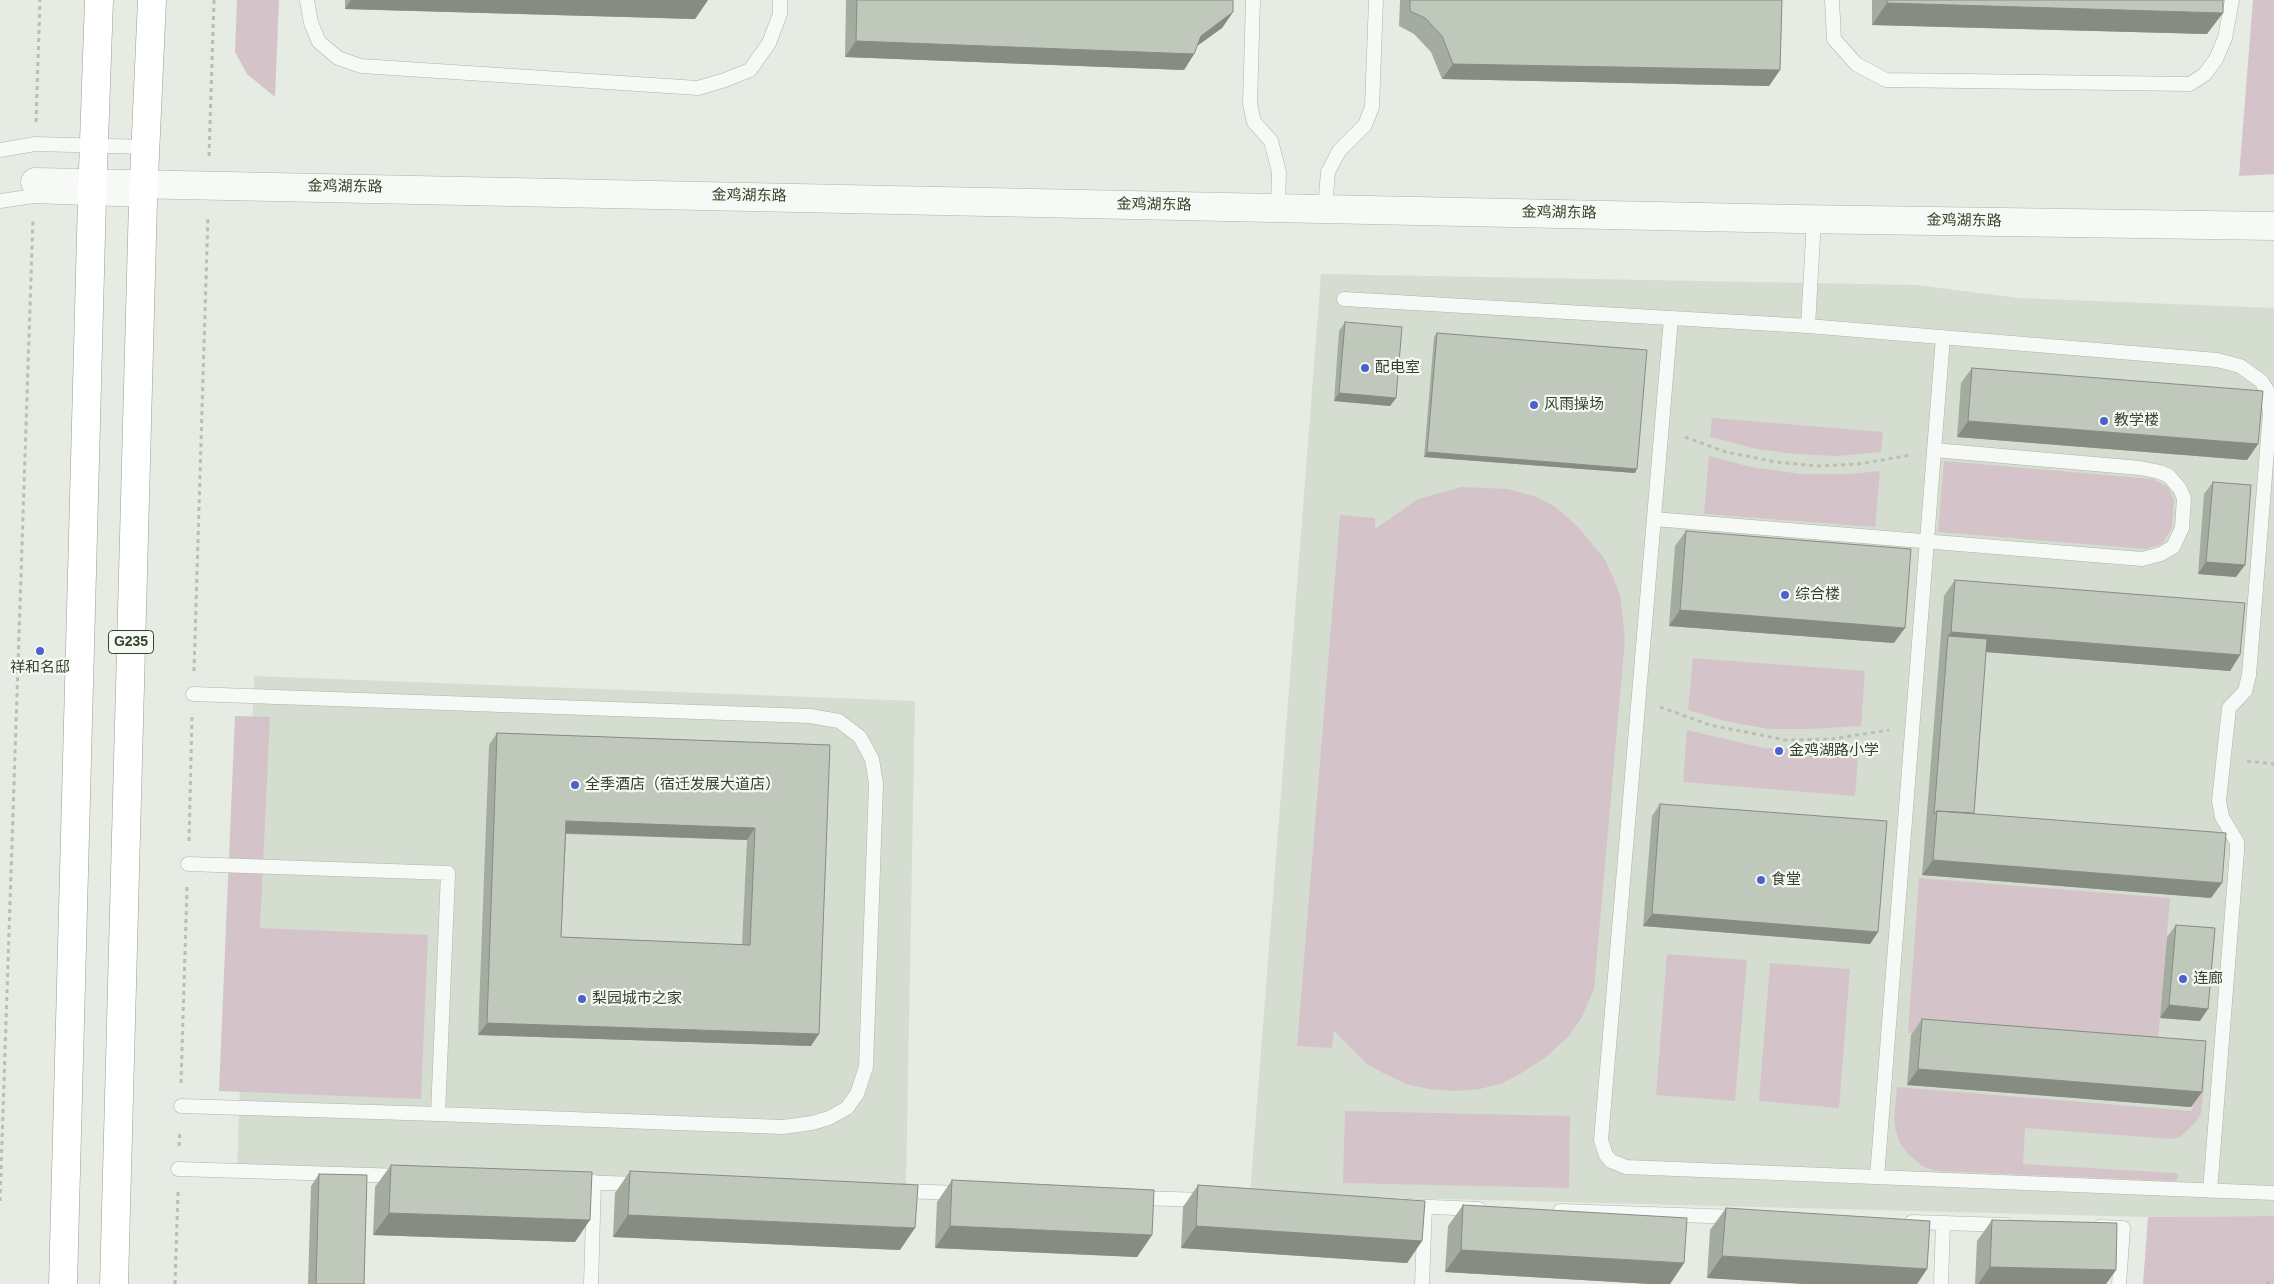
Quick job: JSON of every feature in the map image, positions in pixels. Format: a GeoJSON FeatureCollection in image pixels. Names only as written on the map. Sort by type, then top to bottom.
{"type":"FeatureCollection","features":[{"type":"Feature","properties":{"kind":"highway"},"geometry":{"type":"LineString","coordinates":[[63,1284],[92,190],[99,0]]}},
{"type":"Feature","properties":{"kind":"highway","name":"G235"},"geometry":{"type":"LineString","coordinates":[[114,1284],[144,192],[152,0]]}},
{"type":"Feature","properties":{"kind":"street","name":"金鸡湖东路"},"geometry":{"type":"LineString","coordinates":[[34,189],[144,192],[208,184],[1814,219],[2274,226]]}},
{"type":"Feature","properties":{"kind":"lane"},"geometry":{"type":"LineString","coordinates":[[307,0],[311,23],[319,42],[338,58],[362,66],[698,88],[750,70],[769,43],[780,14],[780,0]]}},
{"type":"Feature","properties":{"kind":"lane"},"geometry":{"type":"LineString","coordinates":[[1253,0],[1250,104],[1254,122],[1272,141],[1279,172],[1278,207]]}},
{"type":"Feature","properties":{"kind":"lane"},"geometry":{"type":"LineString","coordinates":[[1325,208],[1328,172],[1339,151],[1365,125],[1372,107],[1376,0]]}},
{"type":"Feature","properties":{"kind":"lane"},"geometry":{"type":"LineString","coordinates":[[1832,0],[1834,39],[1856,64],[1886,80],[2190,84],[2205,74],[2216,59],[2225,38],[2232,0]]}},
{"type":"Feature","properties":{"kind":"lane"},"geometry":{"type":"LineString","coordinates":[[0,150],[35,144],[147,147]]}},
{"type":"Feature","properties":{"kind":"lane"},"geometry":{"type":"LineString","coordinates":[[0,201],[34,189]]}},
{"type":"Feature","properties":{"kind":"lane"},"geometry":{"type":"LineString","coordinates":[[1808,326],[1814,219]]}},
{"type":"Feature","properties":{"kind":"lane"},"geometry":{"type":"LineString","coordinates":[[1344,299],[1808,326],[2228,362],[2251,372],[2267,390],[2270,413],[2249,675],[2245,690],[2229,708],[2219,801],[2222,817],[2237,842],[2237,851],[2210,1191]]}},
{"type":"Feature","properties":{"kind":"lane"},"geometry":{"type":"LineString","coordinates":[[1671,318],[1601,1140],[1602,1148],[1611,1161],[1626,1167],[2274,1193]]}},
{"type":"Feature","properties":{"kind":"lane"},"geometry":{"type":"LineString","coordinates":[[1877,1177],[1943,337]]}},
{"type":"Feature","properties":{"kind":"lane"},"geometry":{"type":"LineString","coordinates":[[1654,519],[2142,559],[2161,554],[2173,546],[2182,528],[2184,498],[2180,488],[2169,476],[2160,472],[2140,468],[1934,450]]}},
{"type":"Feature","properties":{"kind":"lane"},"geometry":{"type":"LineString","coordinates":[[180,1106],[783,1127],[812,1123],[829,1118],[847,1108],[857,1094],[866,1068],[876,784],[872,759],[860,738],[839,721],[810,716],[193,694]]}},
{"type":"Feature","properties":{"kind":"lane"},"geometry":{"type":"LineString","coordinates":[[188,864],[448,873],[438,1114]]}},
{"type":"Feature","properties":{"kind":"lane"},"geometry":{"type":"LineString","coordinates":[[178,1169],[416,1177]]}},
{"type":"Feature","properties":{"kind":"lane"},"geometry":{"type":"LineString","coordinates":[[555,1181],[654,1184]]}},
{"type":"Feature","properties":{"kind":"lane"},"geometry":{"type":"LineString","coordinates":[[591,1284],[594,1182]]}},
{"type":"Feature","properties":{"kind":"lane"},"geometry":{"type":"LineString","coordinates":[[881,1191],[970,1193]]}},
{"type":"Feature","properties":{"kind":"lane"},"geometry":{"type":"LineString","coordinates":[[1119,1198],[1218,1201]]}},
{"type":"Feature","properties":{"kind":"lane"},"geometry":{"type":"LineString","coordinates":[[1396,1206],[1495,1209]]}},
{"type":"Feature","properties":{"kind":"lane"},"geometry":{"type":"LineString","coordinates":[[1422,1284],[1425,1207]]}},
{"type":"Feature","properties":{"kind":"lane"},"geometry":{"type":"LineString","coordinates":[[1545,1211],[1754,1217]]}},
{"type":"Feature","properties":{"kind":"lane"},"geometry":{"type":"LineString","coordinates":[[1903,1222],[2019,1225]]}},
{"type":"Feature","properties":{"kind":"lane"},"geometry":{"type":"LineString","coordinates":[[1941,1284],[1943,1223]]}},
{"type":"Feature","properties":{"kind":"lane"},"geometry":{"type":"LineString","coordinates":[[2085,1227],[2123,1228],[2119,1284]]}},
{"type":"Feature","properties":{"kind":"path"},"geometry":{"type":"LineString","coordinates":[[35,144],[40,0]]}},
{"type":"Feature","properties":{"kind":"path"},"geometry":{"type":"LineString","coordinates":[[175,1284],[214,0]]}},
{"type":"Feature","properties":{"kind":"path"},"geometry":{"type":"LineString","coordinates":[[0,1201],[34,189]]}},
{"type":"Feature","properties":{"kind":"path"},"geometry":{"type":"LineString","coordinates":[[1662,425],[1688,438],[1726,452],[1776,462],[1817,466],[1859,464],[1934,450]]}},
{"type":"Feature","properties":{"kind":"path"},"geometry":{"type":"LineString","coordinates":[[1638,698],[1710,725],[1786,740],[1832,739],[1856,736],[1889,730],[1913,722]]}},
{"type":"Feature","properties":{"kind":"path"},"geometry":{"type":"LineString","coordinates":[[2266,1284],[2274,1280]]}},
{"type":"Feature","properties":{"kind":"shaded area"},"geometry":{"type":"Polygon","coordinates":[[[237,0],[279,0],[275,97],[247,74],[235,52],[237,0]]]}},
{"type":"Feature","properties":{"kind":"shaded area"},"geometry":{"type":"Polygon","coordinates":[[[2253,0],[2274,0],[2274,174],[2239,176],[2253,0]]]}},
{"type":"Feature","properties":{"kind":"shaded area","name":"金鸡湖路小学"},"geometry":{"type":"Polygon","coordinates":[[[1321,274],[1917,285],[2019,298],[2274,308],[2274,1216],[2148,1217],[1250,1194],[1321,274]]]}},
{"type":"Feature","properties":{"kind":"shaded area"},"geometry":{"type":"Polygon","coordinates":[[[1712,418],[1883,432],[1881,452],[1838,456],[1795,454],[1757,449],[1710,437],[1712,418]]]}},
{"type":"Feature","properties":{"kind":"shaded area"},"geometry":{"type":"Polygon","coordinates":[[[1709,456],[1751,467],[1801,474],[1851,474],[1880,471],[1875,527],[1704,514],[1709,456]]]}},
{"type":"Feature","properties":{"kind":"shaded area"},"geometry":{"type":"Polygon","coordinates":[[[1944,461],[2153,479],[2168,487],[2174,499],[2172,528],[2162,544],[2146,549],[1938,532],[1944,461]]]}},
{"type":"Feature","properties":{"kind":"shaded area"},"geometry":{"type":"Polygon","coordinates":[[[1461,487],[1508,489],[1534,496],[1556,507],[1576,525],[1604,558],[1613,577],[1620,595],[1625,639],[1594,989],[1582,1017],[1568,1037],[1547,1056],[1503,1083],[1480,1089],[1454,1091],[1428,1089],[1406,1084],[1383,1073],[1367,1064],[1334,1031],[1332,1048],[1297,1046],[1340,515],[1375,518],[1375,529],[1418,499],[1461,487]]]}},
{"type":"Feature","properties":{"kind":"shaded area"},"geometry":{"type":"Polygon","coordinates":[[[1693,658],[1865,671],[1861,726],[1769,729],[1725,721],[1688,710],[1693,658]]]}},
{"type":"Feature","properties":{"kind":"shaded area","name":"梨园城市之家"},"geometry":{"type":"Polygon","coordinates":[[[254,676],[915,701],[906,1185],[237,1169],[254,676]]]}},
{"type":"Feature","properties":{"kind":"shaded area"},"geometry":{"type":"Polygon","coordinates":[[[235,716],[270,717],[260,928],[428,935],[421,1099],[219,1091],[235,716]]]}},
{"type":"Feature","properties":{"kind":"shaded area"},"geometry":{"type":"Polygon","coordinates":[[[1687,730],[1764,748],[1821,749],[1859,745],[1855,796],[1683,782],[1687,730]]]}},
{"type":"Feature","properties":{"kind":"shaded area"},"geometry":{"type":"Polygon","coordinates":[[[1919,878],[2170,898],[2157,1052],[1908,1033],[1919,878]]]}},
{"type":"Feature","properties":{"kind":"shaded area"},"geometry":{"type":"Polygon","coordinates":[[[1667,954],[1747,960],[1735,1101],[1656,1095],[1667,954]]]}},
{"type":"Feature","properties":{"kind":"shaded area"},"geometry":{"type":"Polygon","coordinates":[[[1770,963],[1850,969],[1839,1108],[1759,1101],[1770,963]]]}},
{"type":"Feature","properties":{"kind":"shaded area"},"geometry":{"type":"Polygon","coordinates":[[[2197,1078],[2205,1078],[2201,1113],[2196,1122],[2180,1137],[2171,1139],[2025,1128],[2023,1164],[2175,1173],[2179,1175],[2176,1181],[1936,1171],[1922,1166],[1908,1154],[1900,1143],[1894,1119],[1897,1087],[2192,1111],[2197,1078]]]}},
{"type":"Feature","properties":{"kind":"shaded area"},"geometry":{"type":"Polygon","coordinates":[[[1345,1111],[1570,1116],[1569,1188],[1343,1183],[1345,1111]]]}},
{"type":"Feature","properties":{"kind":"shaded area"},"geometry":{"type":"Polygon","coordinates":[[[2274,1216],[2274,1284],[2143,1284],[2148,1217],[2274,1216]]]}},
{"type":"Feature","properties":{"kind":"building"},"geometry":{"type":"Polygon","coordinates":[[[857,0],[1233,0],[1233,12],[1201,36],[1194,54],[856,41],[857,0]]]}},
{"type":"Feature","properties":{"kind":"building"},"geometry":{"type":"Polygon","coordinates":[[[1410,0],[1782,0],[1780,70],[1453,64],[1442,36],[1425,18],[1410,11],[1410,0]]]}},
{"type":"Feature","properties":{"kind":"building"},"geometry":{"type":"Polygon","coordinates":[[[1887,0],[2223,0],[2223,13],[1887,3],[1887,0]]]}},
{"type":"Feature","properties":{"kind":"building","name":"配电室"},"geometry":{"type":"Polygon","coordinates":[[[1345,322],[1402,327],[1396,398],[1339,393],[1345,322]]]}},
{"type":"Feature","properties":{"kind":"building","name":"风雨操场"},"geometry":{"type":"Polygon","coordinates":[[[1437,333],[1647,350],[1637,469],[1427,452],[1437,333]]]}},
{"type":"Feature","properties":{"kind":"building","name":"教学楼"},"geometry":{"type":"Polygon","coordinates":[[[1972,368],[2263,391],[2258,444],[1968,421],[1972,368]]]}},
{"type":"Feature","properties":{"kind":"building"},"geometry":{"type":"Polygon","coordinates":[[[2213,482],[2251,485],[2245,565],[2206,562],[2213,482]]]}},
{"type":"Feature","properties":{"kind":"building","name":"综合楼"},"geometry":{"type":"Polygon","coordinates":[[[1686,531],[1911,549],[1905,628],[1680,610],[1686,531]]]}},
{"type":"Feature","properties":{"kind":"building"},"geometry":{"type":"Polygon","coordinates":[[[1955,580],[2245,603],[2240,655],[1951,632],[1955,580]]]}},
{"type":"Feature","properties":{"kind":"building"},"geometry":{"type":"Polygon","coordinates":[[[1948,636],[1987,639],[1974,813],[1937,811],[1934,814],[1948,636]]]}},
{"type":"Feature","properties":{"kind":"building"},"geometry":{"type":"Polygon","coordinates":[[[497,733],[830,745],[819,1034],[487,1023],[497,733]],[[566,821],[561,937],[750,945],[755,828],[566,821]]]}},
{"type":"Feature","properties":{"kind":"building","name":"食堂"},"geometry":{"type":"Polygon","coordinates":[[[1660,804],[1887,821],[1878,932],[1652,914],[1660,804]]]}},
{"type":"Feature","properties":{"kind":"building"},"geometry":{"type":"Polygon","coordinates":[[[1937,811],[2226,833],[2222,883],[1933,860],[1937,811]]]}},
{"type":"Feature","properties":{"kind":"building","name":"连廊"},"geometry":{"type":"Polygon","coordinates":[[[2176,925],[2215,928],[2208,1009],[2169,1005],[2176,925]]]}},
{"type":"Feature","properties":{"kind":"building"},"geometry":{"type":"Polygon","coordinates":[[[1922,1019],[2206,1041],[2202,1092],[1918,1069],[1922,1019]]]}},
{"type":"Feature","properties":{"kind":"building"},"geometry":{"type":"Polygon","coordinates":[[[391,1165],[592,1172],[590,1220],[389,1213],[391,1165]]]}},
{"type":"Feature","properties":{"kind":"building"},"geometry":{"type":"Polygon","coordinates":[[[630,1171],[918,1185],[915,1228],[628,1215],[630,1171]]]}},
{"type":"Feature","properties":{"kind":"building"},"geometry":{"type":"Polygon","coordinates":[[[319,1174],[367,1175],[364,1284],[316,1284],[319,1174]]]}},
{"type":"Feature","properties":{"kind":"building"},"geometry":{"type":"Polygon","coordinates":[[[952,1180],[1154,1190],[1152,1235],[950,1226],[952,1180]]]}},
{"type":"Feature","properties":{"kind":"building"},"geometry":{"type":"Polygon","coordinates":[[[1198,1185],[1425,1201],[1422,1241],[1196,1226],[1198,1185]]]}},
{"type":"Feature","properties":{"kind":"building"},"geometry":{"type":"Polygon","coordinates":[[[1463,1205],[1687,1218],[1684,1263],[1461,1250],[1463,1205]]]}},
{"type":"Feature","properties":{"kind":"building"},"geometry":{"type":"Polygon","coordinates":[[[1726,1208],[1930,1221],[1927,1269],[1722,1256],[1726,1208]]]}},
{"type":"Feature","properties":{"kind":"building"},"geometry":{"type":"Polygon","coordinates":[[[1992,1220],[2117,1223],[2116,1270],[1990,1267],[1992,1220]]]}},
{"type":"Feature","properties":{"kind":"place","name":"配电室"},"geometry":{"type":"Point","coordinates":[1365,368]}},
{"type":"Feature","properties":{"kind":"place","name":"风雨操场"},"geometry":{"type":"Point","coordinates":[1534,405]}},
{"type":"Feature","properties":{"kind":"place","name":"教学楼"},"geometry":{"type":"Point","coordinates":[2104,421]}},
{"type":"Feature","properties":{"kind":"place","name":"综合楼"},"geometry":{"type":"Point","coordinates":[1785,595]}},
{"type":"Feature","properties":{"kind":"place","name":"祥和名邸"},"geometry":{"type":"Point","coordinates":[40,651]}},
{"type":"Feature","properties":{"kind":"place","name":"金鸡湖路小学"},"geometry":{"type":"Point","coordinates":[1779,751]}},
{"type":"Feature","properties":{"kind":"place","name":"全季酒店（宿迁发展大道店）"},"geometry":{"type":"Point","coordinates":[575,785]}},
{"type":"Feature","properties":{"kind":"place","name":"食堂"},"geometry":{"type":"Point","coordinates":[1761,880]}},
{"type":"Feature","properties":{"kind":"place","name":"连廊"},"geometry":{"type":"Point","coordinates":[2183,979]}},
{"type":"Feature","properties":{"kind":"place","name":"梨园城市之家"},"geometry":{"type":"Point","coordinates":[582,999]}}]}
